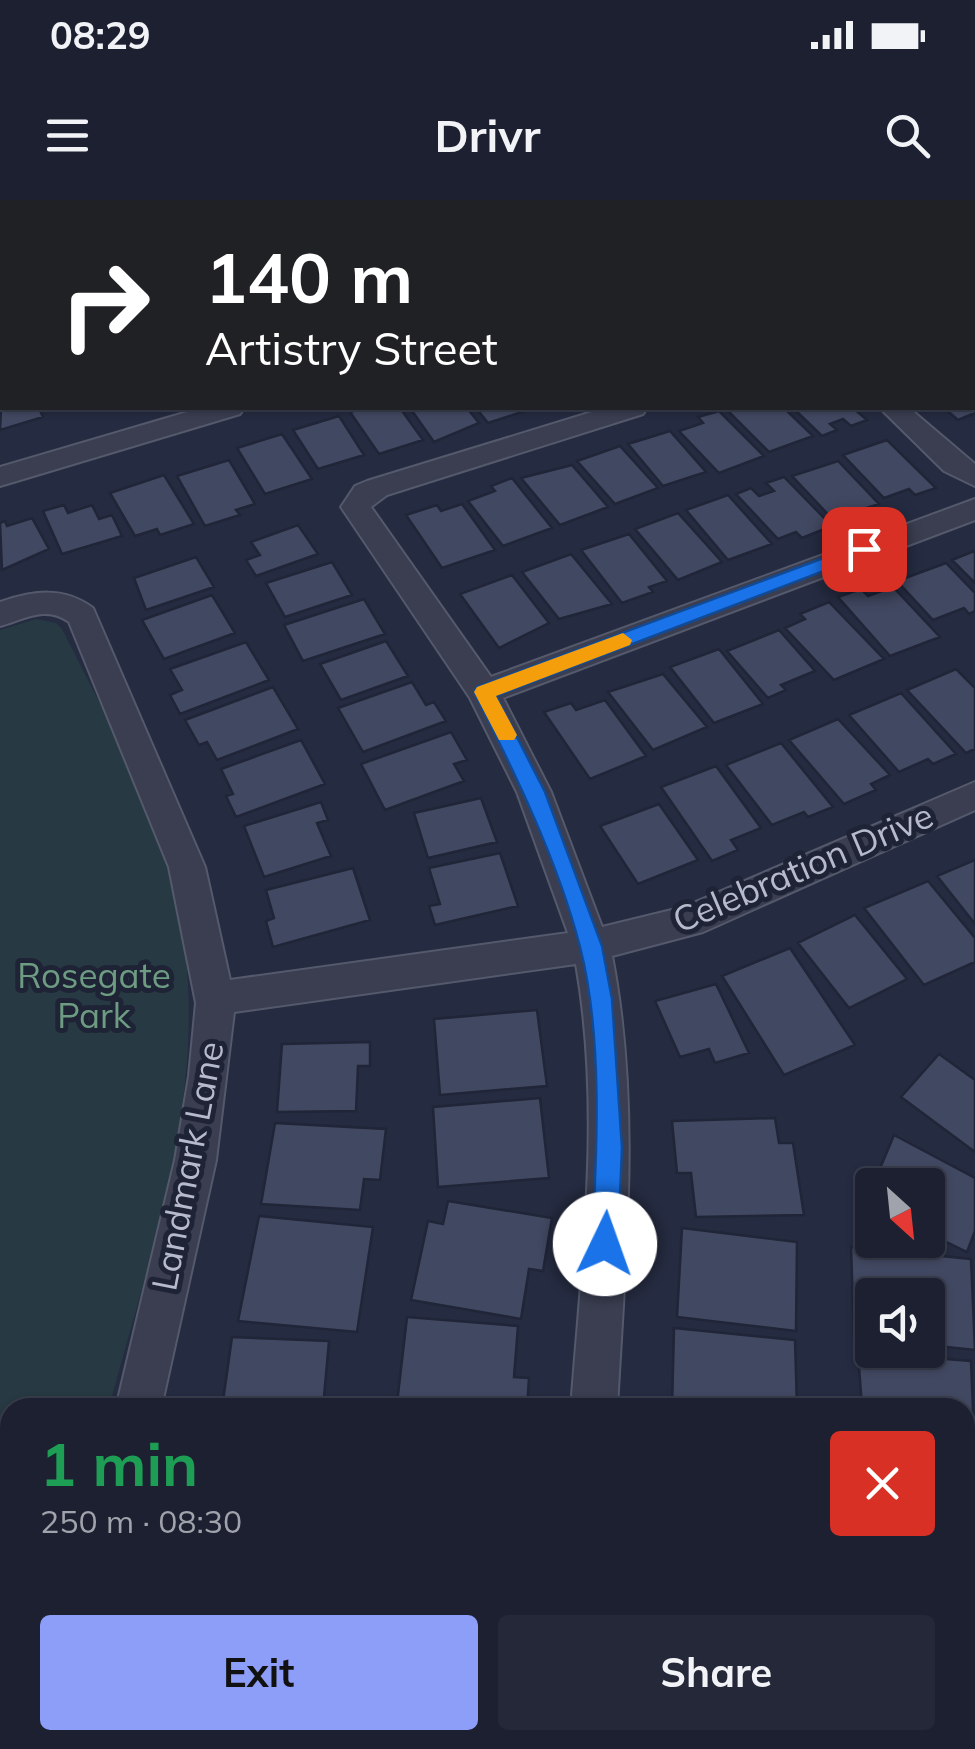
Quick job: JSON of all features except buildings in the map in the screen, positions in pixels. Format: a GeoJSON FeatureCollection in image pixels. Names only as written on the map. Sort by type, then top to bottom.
{"type":"FeatureCollection","features":[{"type":"Feature","properties":{"kind":"street"},"geometry":{"type":"LineString","coordinates":[[0,477],[223,410]]}},
{"type":"Feature","properties":{"kind":"street"},"geometry":{"type":"LineString","coordinates":[[895,410],[954,464],[975,477]]}},
{"type":"Feature","properties":{"kind":"street"},"geometry":{"type":"LineString","coordinates":[[594,413],[377,488],[358,501],[356,507],[484,692],[534,792],[591,946],[600,999],[610,1148],[595,1398]]}},
{"type":"Feature","properties":{"kind":"street"},"geometry":{"type":"LineString","coordinates":[[484,692],[975,509]]}},
{"type":"Feature","properties":{"kind":"street","name":"Landmark Lane"},"geometry":{"type":"LineString","coordinates":[[0,616],[41,602],[70,606],[82,616],[169,819],[199,916],[215,998],[206,1101],[191,1185],[140,1398]]}},
{"type":"Feature","properties":{"kind":"street","name":"Celebration Drive"},"geometry":{"type":"LineString","coordinates":[[215,998],[591,946],[690,921],[975,795]]}},
{"type":"Feature","properties":{"kind":"green space","name":"Rosegate Park"},"geometry":{"type":"Polygon","coordinates":[[[36,619],[56,623],[62,629],[143,796],[168,866],[187,965],[189,1030],[174,1157],[111,1398],[0,1398],[0,630],[36,619]]]}},
{"type":"Feature","properties":{"kind":"slow traffic"},"geometry":{"type":"LineString","coordinates":[[506,735],[484,692],[623,640]]}},
{"type":"Feature","properties":{"kind":"route"},"geometry":{"type":"LineString","coordinates":[[605,1244],[610,1148],[600,999],[591,946],[524,768],[484,692],[864,549]]}}]}
